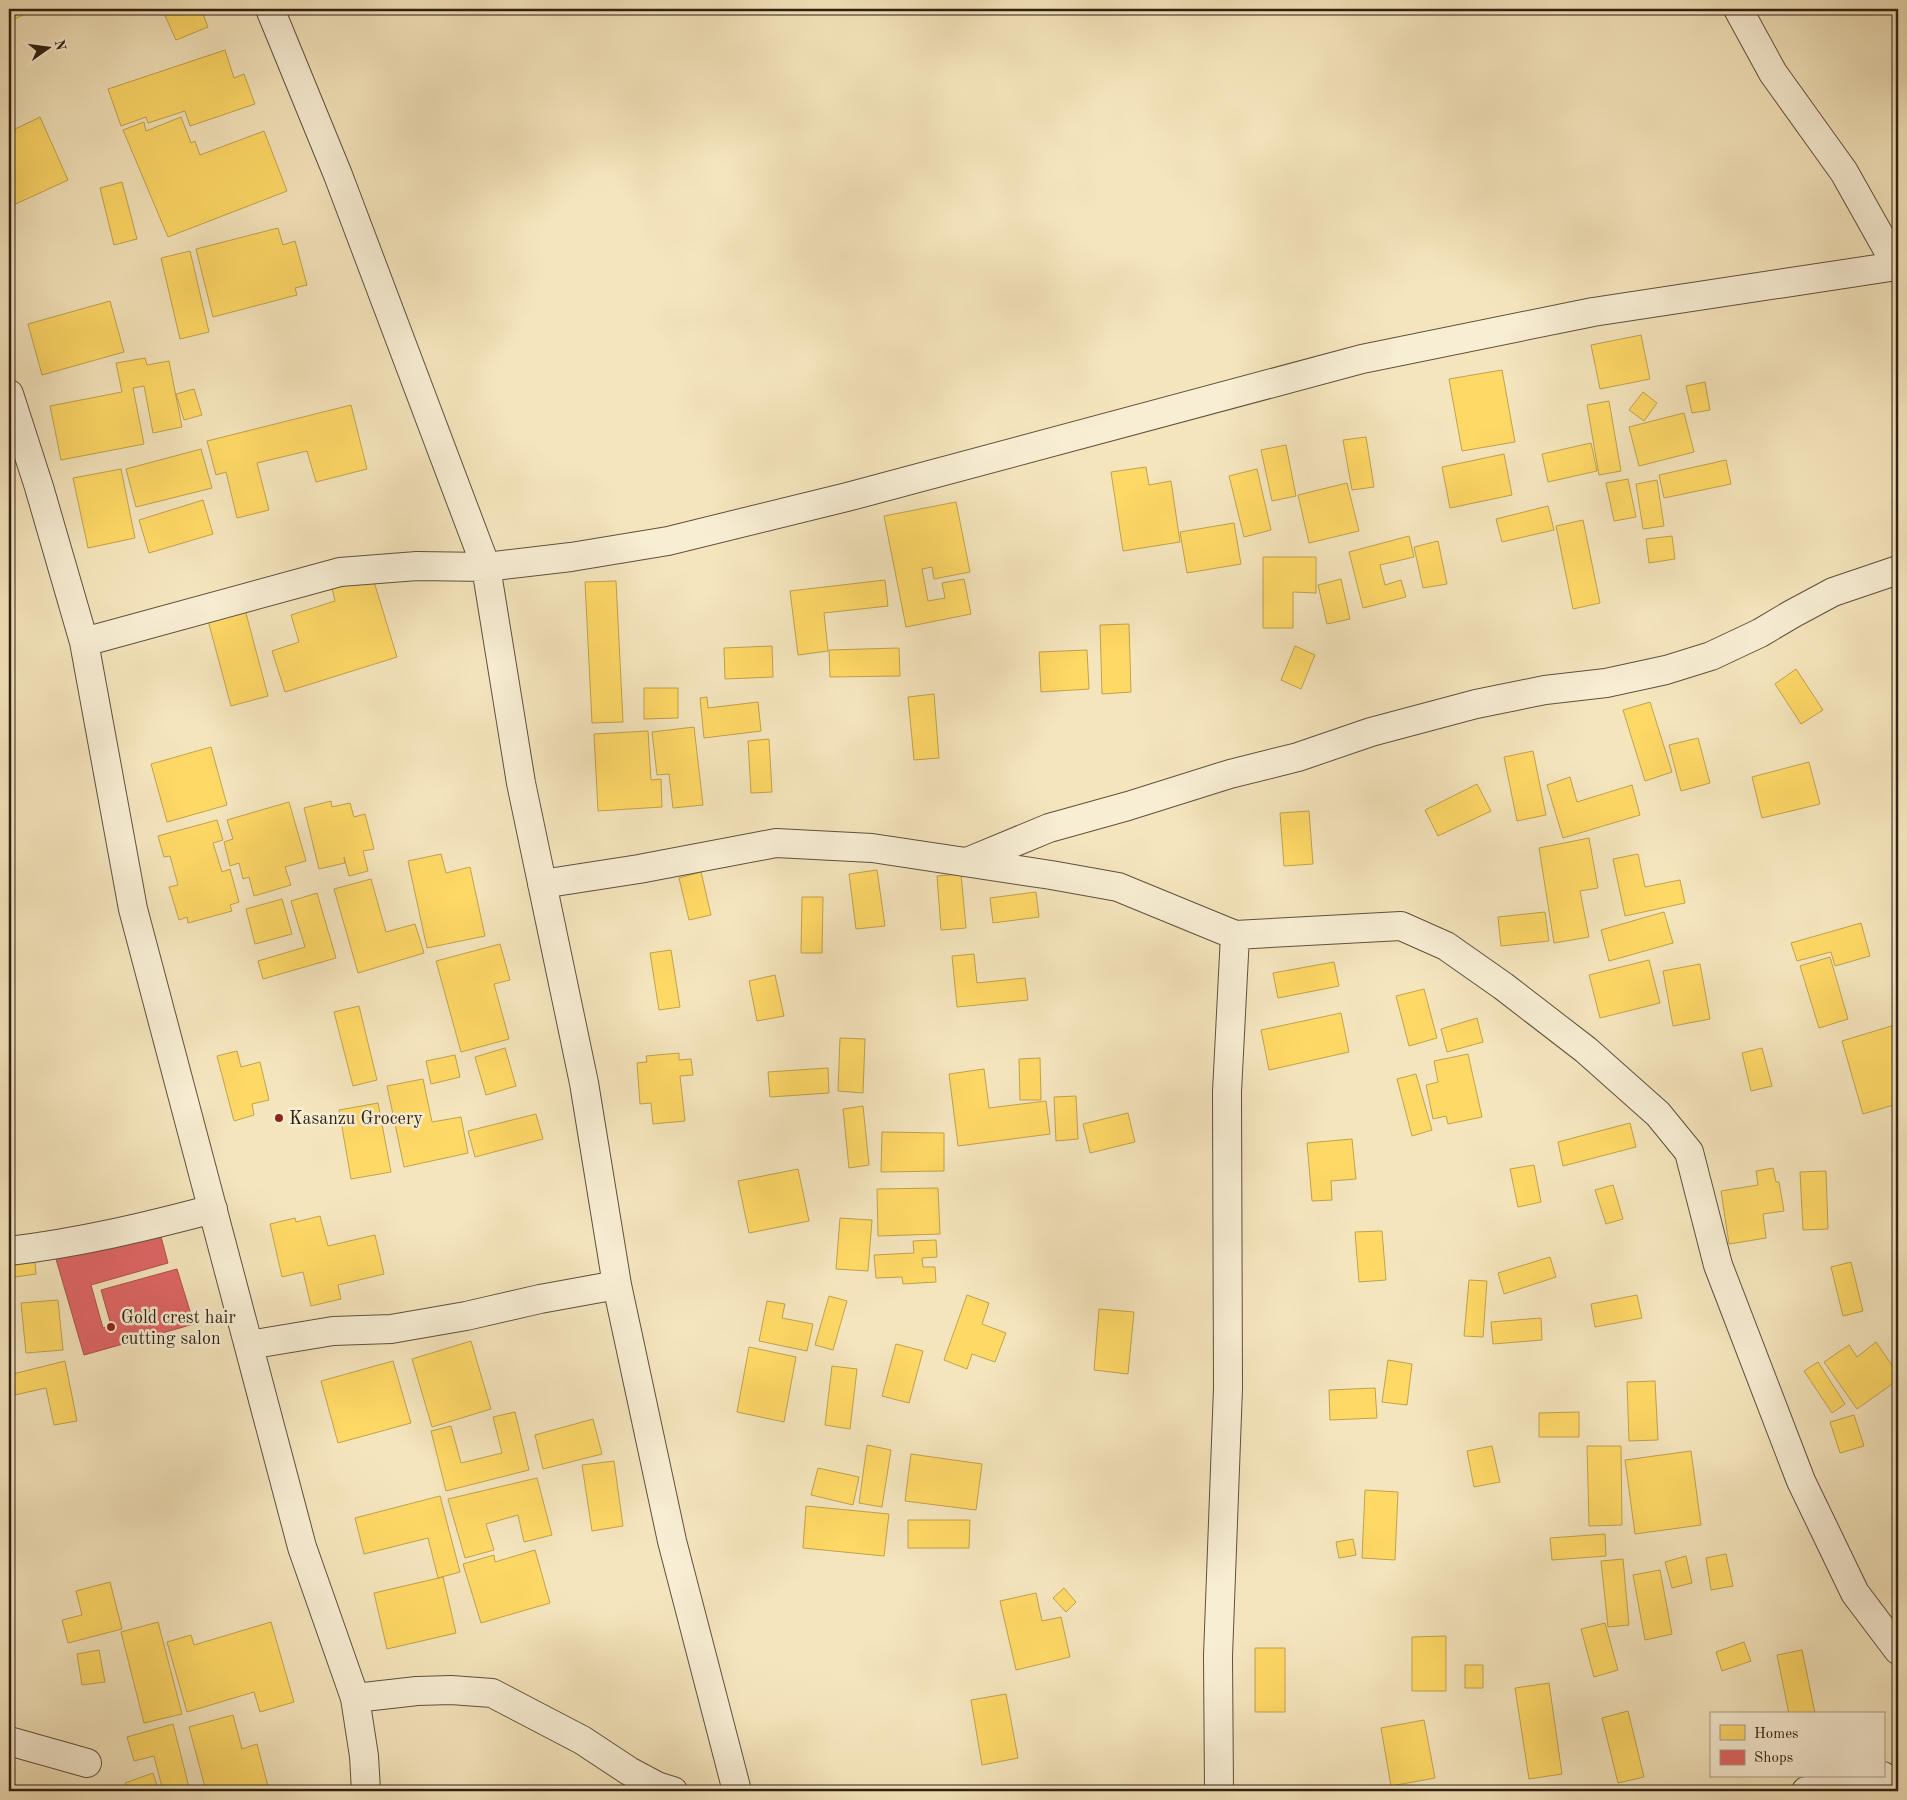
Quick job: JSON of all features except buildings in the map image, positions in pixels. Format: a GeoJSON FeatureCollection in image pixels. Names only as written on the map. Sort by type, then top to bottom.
{"type":"FeatureCollection","features":[{"type":"Feature","properties":{"kind":"street"},"geometry":{"type":"LineString","coordinates":[[270,9],[338,175],[486,567],[521,783],[584,1082],[617,1286],[672,1542],[737,1791]]}},
{"type":"Feature","properties":{"kind":"street"},"geometry":{"type":"LineString","coordinates":[[84,642],[340,572],[417,566],[486,567],[572,557],[677,539],[847,497],[1362,359],[1593,312],[1898,267],[1844,172],[1773,73],[1738,9]]}},
{"type":"Feature","properties":{"kind":"street"},"geometry":{"type":"LineString","coordinates":[[9,394],[39,487],[84,642],[133,909],[302,1547],[355,1698],[364,1756],[366,1791]]}},
{"type":"Feature","properties":{"kind":"street"},"geometry":{"type":"LineString","coordinates":[[967,862],[1049,828],[1128,806],[1230,774],[1298,757],[1371,732],[1476,704],[1545,690],[1615,681],[1666,670],[1711,656],[1760,633],[1833,592],[1898,570]]}},
{"type":"Feature","properties":{"kind":"street"},"geometry":{"type":"LineString","coordinates":[[542,884],[639,869],[776,843],[872,848],[1118,888],[1236,935],[1401,926],[1446,946],[1503,986],[1586,1050],[1658,1114],[1689,1152],[1718,1265],[1801,1481],[1854,1593],[1898,1650]]}},
{"type":"Feature","properties":{"kind":"street"},"geometry":{"type":"LineString","coordinates":[[1219,1791],[1218,1656],[1228,1388],[1227,1092],[1236,935]]}},
{"type":"Feature","properties":{"kind":"street"},"geometry":{"type":"LineString","coordinates":[[9,1251],[50,1246],[147,1226],[213,1209]]}},
{"type":"Feature","properties":{"kind":"street"},"geometry":{"type":"LineString","coordinates":[[249,1345],[334,1331],[392,1329],[466,1316],[540,1299],[617,1286]]}},
{"type":"Feature","properties":{"kind":"street"},"geometry":{"type":"LineString","coordinates":[[355,1698],[442,1690],[492,1693],[582,1740],[629,1772],[657,1786],[673,1791]]}},
{"type":"Feature","properties":{"kind":"street"},"geometry":{"type":"LineString","coordinates":[[9,1740],[87,1763]]}},
{"type":"Feature","properties":{"kind":"street"},"geometry":{"type":"LineString","coordinates":[[1884,1776],[1898,1773]]}},
{"type":"Feature","properties":{"kind":"street"},"geometry":{"type":"LineString","coordinates":[[1806,1791],[1873,1778]]}},
{"type":"Feature","properties":{"kind":"place","name":"Kasanzu Grocery"},"geometry":{"type":"Point","coordinates":[279,1118]}},
{"type":"Feature","properties":{"kind":"place","name":"Gold crest hair cutting salon"},"geometry":{"type":"Point","coordinates":[111,1327]}}]}
